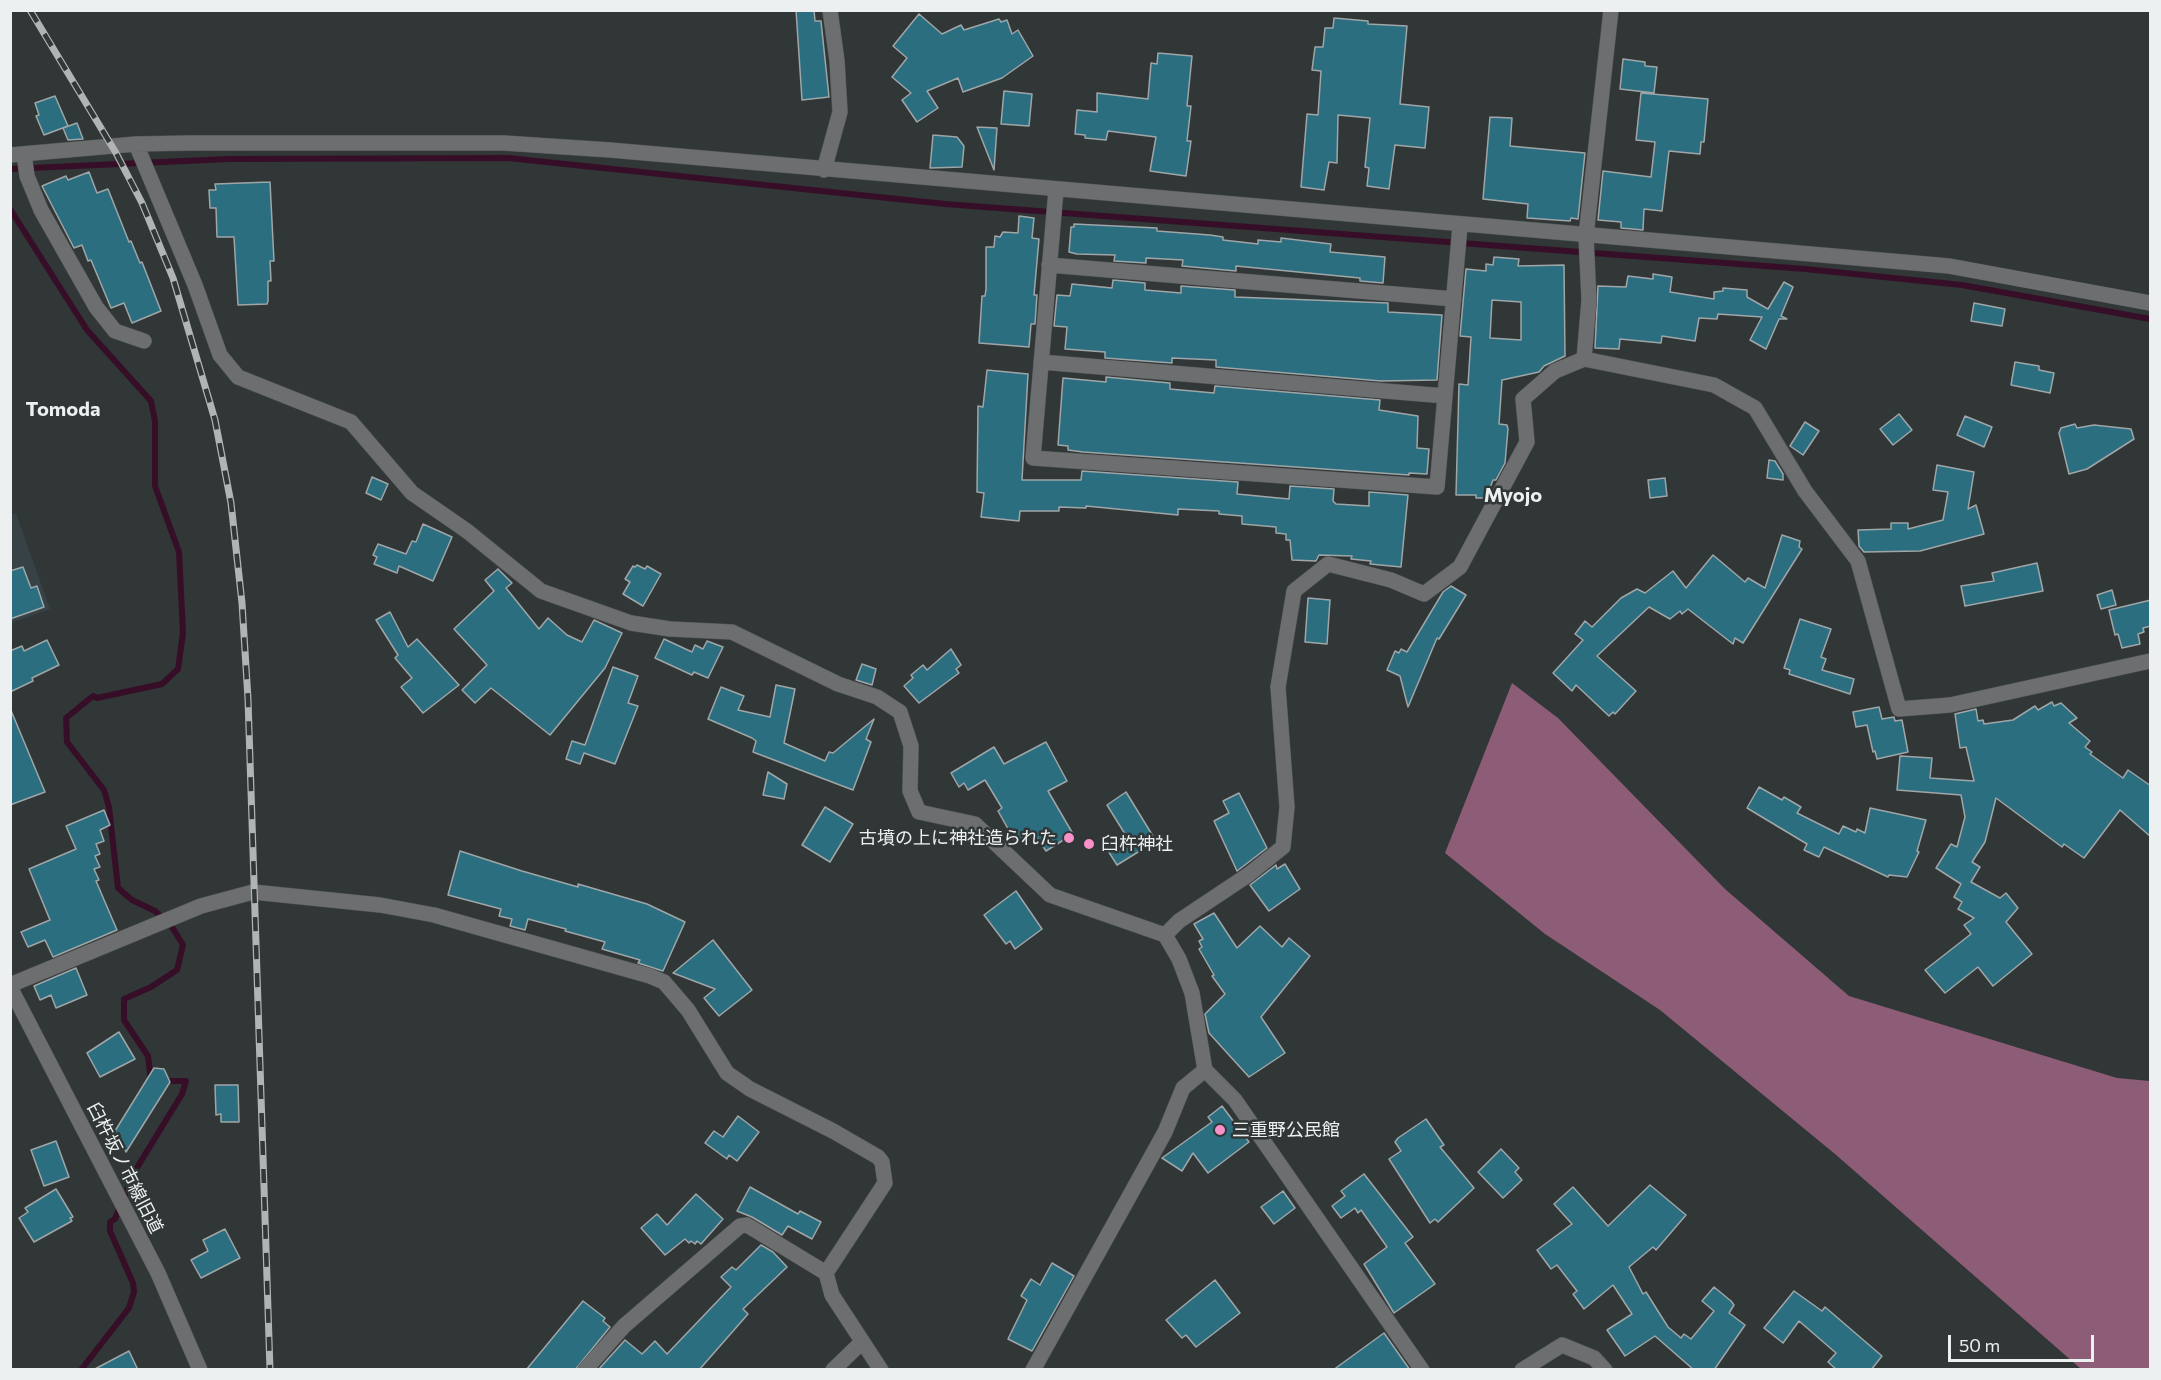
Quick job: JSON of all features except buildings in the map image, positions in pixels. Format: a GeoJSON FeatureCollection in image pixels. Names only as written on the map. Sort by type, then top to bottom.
{"type":"FeatureCollection","features":[{"type":"Feature","properties":{"kind":"street"},"geometry":{"type":"LineString","coordinates":[[824,170],[840,112],[830,10]]}},
{"type":"Feature","properties":{"kind":"street"},"geometry":{"type":"LineString","coordinates":[[1584,359],[1589,300],[1586,239],[1611,10]]}},
{"type":"Feature","properties":{"kind":"street"},"geometry":{"type":"LineString","coordinates":[[144,341],[115,332],[96,307],[40,210],[19,156],[138,149],[504,143],[609,150],[1055,195],[1460,229],[1949,266],[2151,303]]}},
{"type":"Feature","properties":{"kind":"street"},"geometry":{"type":"LineString","coordinates":[[138,149],[195,285],[220,355],[238,377],[351,422],[412,493],[467,531],[541,591],[631,622],[670,629],[732,632],[838,684],[877,697],[900,712],[911,746],[910,791],[920,812],[975,824],[1050,895],[1165,935],[1179,959],[1192,993],[1205,1070],[1235,1101],[1422,1370]]}},
{"type":"Feature","properties":{"kind":"street"},"geometry":{"type":"LineString","coordinates":[[1055,195],[1033,458],[1437,487],[1460,229]]}},
{"type":"Feature","properties":{"kind":"street"},"geometry":{"type":"LineString","coordinates":[[1049,265],[1454,298]]}},
{"type":"Feature","properties":{"kind":"street"},"geometry":{"type":"LineString","coordinates":[[1165,935],[1179,921],[1248,875],[1283,847],[1287,807],[1278,687],[1294,591],[1328,564],[1391,580],[1424,594],[1460,567],[1527,442],[1523,399],[1555,371],[1584,359],[1714,385],[1755,408],[1805,491],[1858,561],[1899,709],[1950,705],[2151,661]]}},
{"type":"Feature","properties":{"kind":"street"},"geometry":{"type":"LineString","coordinates":[[1041,362],[1445,396]]}},
{"type":"Feature","properties":{"kind":"street"},"geometry":{"type":"LineString","coordinates":[[10,986],[201,906],[253,892],[380,905],[434,915],[590,958],[664,982],[688,1010],[728,1072],[750,1089],[833,1131],[878,1157],[882,1162],[885,1183],[826,1273]]}},
{"type":"Feature","properties":{"kind":"street","name":"臼杵坂ノ市線旧道"},"geometry":{"type":"LineString","coordinates":[[10,986],[167,1292],[200,1370]]}},
{"type":"Feature","properties":{"kind":"street"},"geometry":{"type":"LineString","coordinates":[[1033,1370],[1165,1132],[1183,1088],[1205,1070]]}},
{"type":"Feature","properties":{"kind":"street"},"geometry":{"type":"LineString","coordinates":[[585,1370],[624,1326],[740,1226],[747,1225],[826,1273],[832,1295],[881,1370]]}},
{"type":"Feature","properties":{"kind":"street"},"geometry":{"type":"LineString","coordinates":[[833,1370],[862,1342]]}},
{"type":"Feature","properties":{"kind":"street"},"geometry":{"type":"LineString","coordinates":[[1522,1370],[1562,1345],[1594,1358],[1605,1370]]}},
{"type":"Feature","properties":{"kind":"shaded area"},"geometry":{"type":"Polygon","coordinates":[[[16,513],[50,609],[11,623],[10,515],[16,513]]]}},
{"type":"Feature","properties":{"kind":"shaded area"},"geometry":{"type":"Polygon","coordinates":[[[1512,683],[1558,718],[1725,889],[1849,996],[2117,1078],[2150,1081],[2150,1369],[2081,1369],[1835,1154],[1660,1010],[1545,934],[1445,853],[1512,683]]]}},
{"type":"Feature","properties":{"kind":"waterway"},"geometry":{"type":"LineString","coordinates":[[10,169],[228,159],[508,158],[945,204],[1805,269],[1962,285],[2150,319]]}},
{"type":"Feature","properties":{"kind":"waterway"},"geometry":{"type":"LineString","coordinates":[[10,209],[87,330],[151,401],[155,421],[155,486],[179,552],[183,633],[178,669],[162,684],[97,698],[93,696],[66,718],[67,742],[104,790],[109,807],[118,888],[132,900],[155,911],[172,927],[183,945],[177,970],[151,987],[124,999],[124,1020],[148,1056],[151,1081]]}},
{"type":"Feature","properties":{"kind":"waterway"},"geometry":{"type":"LineString","coordinates":[[81,1370],[129,1308],[134,1292],[133,1283],[110,1231],[110,1222],[115,1219],[135,1171],[182,1094],[186,1081],[164,1081]]}},
{"type":"Feature","properties":{"kind":"railway"},"geometry":{"type":"LineString","coordinates":[[30,10],[116,153],[142,203],[173,278],[215,420],[231,503],[242,603],[248,699],[270,1370]]}},
{"type":"Feature","properties":{"kind":"place","name":"古墳の上に神社造られた"},"geometry":{"type":"Point","coordinates":[1069,838]}},
{"type":"Feature","properties":{"kind":"place","name":"臼杵神社"},"geometry":{"type":"Point","coordinates":[1089,844]}},
{"type":"Feature","properties":{"kind":"place","name":"三重野公民館"},"geometry":{"type":"Point","coordinates":[1220,1130]}},
{"type":"Feature","properties":{"kind":"district","name":"Tomoda"},"geometry":{"type":"Point","coordinates":[63,409]}},
{"type":"Feature","properties":{"kind":"district","name":"Myojo"},"geometry":{"type":"Point","coordinates":[1513,495]}}]}
